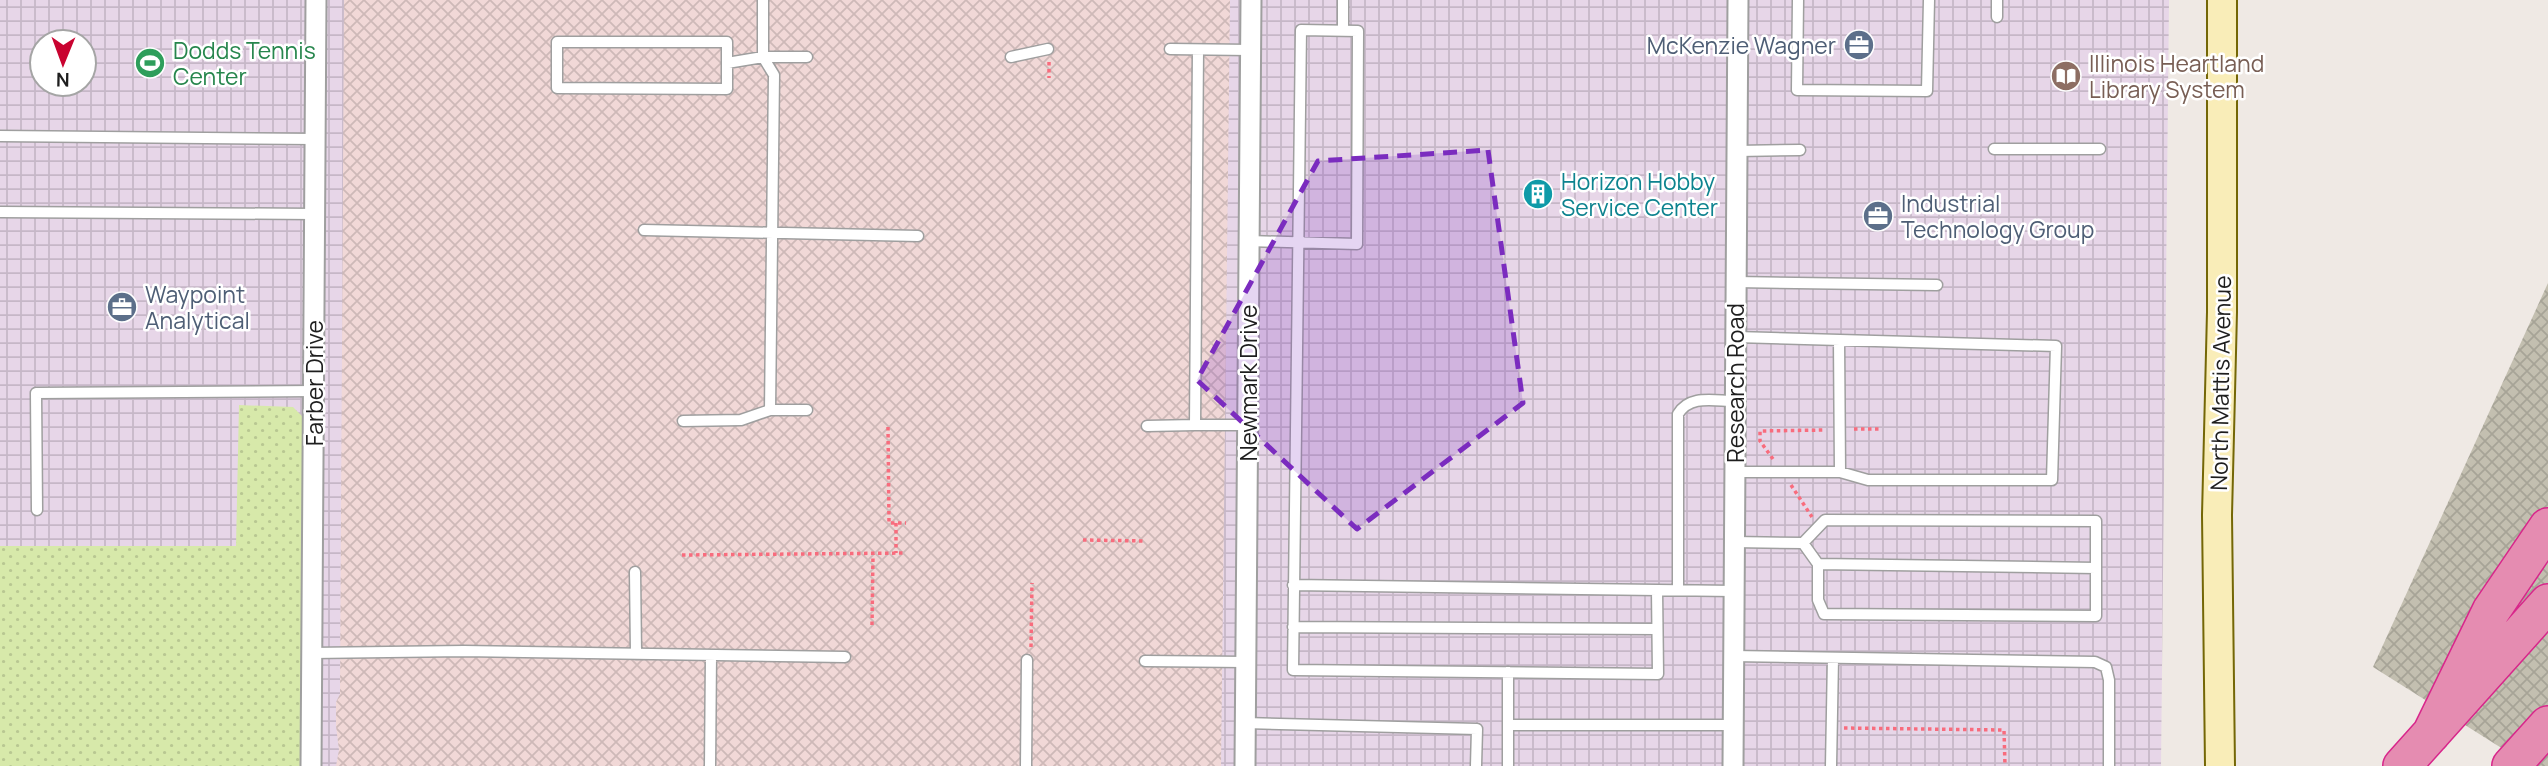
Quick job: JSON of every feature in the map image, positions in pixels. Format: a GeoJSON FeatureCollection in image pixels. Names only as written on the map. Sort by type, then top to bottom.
{"type":"FeatureCollection","features":[{"type":"Feature","properties":{"kind":"highway"},"geometry":{"type":"LineString","coordinates":[[2431,734],[2491,611],[2548,527]]}},
{"type":"Feature","properties":{"kind":"highway"},"geometry":{"type":"LineString","coordinates":[[2402,766],[2548,603]]}},
{"type":"Feature","properties":{"kind":"highway"},"geometry":{"type":"LineString","coordinates":[[2511,766],[2548,725]]}},
{"type":"Feature","properties":{"kind":"street","name":"Farber Drive"},"geometry":{"type":"LineString","coordinates":[[311,766],[316,0]]}},
{"type":"Feature","properties":{"kind":"street","name":"Newmark Drive"},"geometry":{"type":"LineString","coordinates":[[1245,766],[1251,0]]}},
{"type":"Feature","properties":{"kind":"street","name":"Research Road"},"geometry":{"type":"LineString","coordinates":[[1733,766],[1738,0]]}},
{"type":"Feature","properties":{"kind":"street","name":"North Mattis Avenue"},"geometry":{"type":"LineString","coordinates":[[2220,766],[2217,515],[2222,312],[2222,0]]}},
{"type":"Feature","properties":{"kind":"lane"},"geometry":{"type":"LineString","coordinates":[[763,0],[762,57],[774,75],[771,410]]}},
{"type":"Feature","properties":{"kind":"lane"},"geometry":{"type":"LineString","coordinates":[[1343,0],[1343,31]]}},
{"type":"Feature","properties":{"kind":"lane"},"geometry":{"type":"LineString","coordinates":[[1798,0],[1797,90],[1927,91],[1929,0]]}},
{"type":"Feature","properties":{"kind":"lane"},"geometry":{"type":"LineString","coordinates":[[1997,0],[1997,18]]}},
{"type":"Feature","properties":{"kind":"lane"},"geometry":{"type":"LineString","coordinates":[[1249,241],[1298,243],[1357,244],[1358,32],[1301,30],[1298,243],[1293,585],[1293,670],[1658,674],[1657,590]]}},
{"type":"Feature","properties":{"kind":"lane"},"geometry":{"type":"LineString","coordinates":[[557,42],[727,42],[727,63],[727,89],[557,88],[557,42]]}},
{"type":"Feature","properties":{"kind":"lane"},"geometry":{"type":"LineString","coordinates":[[1011,57],[1048,49]]}},
{"type":"Feature","properties":{"kind":"lane"},"geometry":{"type":"LineString","coordinates":[[1170,49],[1250,50]]}},
{"type":"Feature","properties":{"kind":"lane"},"geometry":{"type":"LineString","coordinates":[[1195,425],[1198,50]]}},
{"type":"Feature","properties":{"kind":"lane"},"geometry":{"type":"LineString","coordinates":[[727,63],[762,57],[807,57]]}},
{"type":"Feature","properties":{"kind":"lane"},"geometry":{"type":"LineString","coordinates":[[0,136],[315,139]]}},
{"type":"Feature","properties":{"kind":"lane"},"geometry":{"type":"LineString","coordinates":[[1994,149],[2100,149]]}},
{"type":"Feature","properties":{"kind":"lane"},"geometry":{"type":"LineString","coordinates":[[1737,151],[1800,150]]}},
{"type":"Feature","properties":{"kind":"lane"},"geometry":{"type":"LineString","coordinates":[[0,212],[315,214]]}},
{"type":"Feature","properties":{"kind":"lane"},"geometry":{"type":"LineString","coordinates":[[644,230],[741,230],[772,234],[918,236]]}},
{"type":"Feature","properties":{"kind":"lane"},"geometry":{"type":"LineString","coordinates":[[1736,282],[1937,285]]}},
{"type":"Feature","properties":{"kind":"lane"},"geometry":{"type":"LineString","coordinates":[[1735,472],[1840,472],[1868,480],[2052,480],[2056,346],[1736,337]]}},
{"type":"Feature","properties":{"kind":"lane"},"geometry":{"type":"LineString","coordinates":[[1839,340],[1840,472]]}},
{"type":"Feature","properties":{"kind":"lane"},"geometry":{"type":"LineString","coordinates":[[37,510],[36,393],[314,391]]}},
{"type":"Feature","properties":{"kind":"lane"},"geometry":{"type":"LineString","coordinates":[[1678,590],[1678,414],[1685,403],[1692,400],[1735,401]]}},
{"type":"Feature","properties":{"kind":"lane"},"geometry":{"type":"LineString","coordinates":[[683,421],[741,420],[771,410],[807,410]]}},
{"type":"Feature","properties":{"kind":"lane"},"geometry":{"type":"LineString","coordinates":[[1147,426],[1247,425]]}},
{"type":"Feature","properties":{"kind":"lane"},"geometry":{"type":"LineString","coordinates":[[1734,542],[1803,543],[1825,520],[2096,521],[2096,615],[1824,614],[1818,600],[1818,564],[1803,543]]}},
{"type":"Feature","properties":{"kind":"lane"},"geometry":{"type":"LineString","coordinates":[[1818,564],[2096,568]]}},
{"type":"Feature","properties":{"kind":"lane"},"geometry":{"type":"LineString","coordinates":[[635,572],[636,654]]}},
{"type":"Feature","properties":{"kind":"lane"},"geometry":{"type":"LineString","coordinates":[[1293,585],[1734,591]]}},
{"type":"Feature","properties":{"kind":"lane"},"geometry":{"type":"LineString","coordinates":[[1293,626],[1657,629]]}},
{"type":"Feature","properties":{"kind":"lane"},"geometry":{"type":"LineString","coordinates":[[312,653],[845,657]]}},
{"type":"Feature","properties":{"kind":"lane"},"geometry":{"type":"LineString","coordinates":[[710,766],[711,655]]}},
{"type":"Feature","properties":{"kind":"lane"},"geometry":{"type":"LineString","coordinates":[[1733,656],[2095,662],[2106,667],[2109,680],[2109,766]]}},
{"type":"Feature","properties":{"kind":"lane"},"geometry":{"type":"LineString","coordinates":[[1831,766],[1833,658]]}},
{"type":"Feature","properties":{"kind":"lane"},"geometry":{"type":"LineString","coordinates":[[1026,766],[1029,660]]}},
{"type":"Feature","properties":{"kind":"lane"},"geometry":{"type":"LineString","coordinates":[[1145,661],[1245,662]]}},
{"type":"Feature","properties":{"kind":"lane"},"geometry":{"type":"LineString","coordinates":[[1508,672],[1508,766]]}},
{"type":"Feature","properties":{"kind":"lane"},"geometry":{"type":"LineString","coordinates":[[1245,723],[1477,729],[1476,766]]}},
{"type":"Feature","properties":{"kind":"lane"},"geometry":{"type":"LineString","coordinates":[[1508,725],[1733,725]]}},
{"type":"Feature","properties":{"kind":"path"},"geometry":{"type":"LineString","coordinates":[[888,427],[889,523],[906,523]]}},
{"type":"Feature","properties":{"kind":"path"},"geometry":{"type":"LineString","coordinates":[[1819,526],[1760,441],[1760,431],[1880,429]]}},
{"type":"Feature","properties":{"kind":"path"},"geometry":{"type":"LineString","coordinates":[[896,523],[896,553]]}},
{"type":"Feature","properties":{"kind":"path"},"geometry":{"type":"LineString","coordinates":[[1083,540],[1146,541]]}},
{"type":"Feature","properties":{"kind":"path"},"geometry":{"type":"LineString","coordinates":[[682,555],[906,553]]}},
{"type":"Feature","properties":{"kind":"path"},"geometry":{"type":"LineString","coordinates":[[872,625],[873,554]]}},
{"type":"Feature","properties":{"kind":"path"},"geometry":{"type":"LineString","coordinates":[[1029,660],[1032,583]]}},
{"type":"Feature","properties":{"kind":"path"},"geometry":{"type":"LineString","coordinates":[[1832,727],[2004,730],[2005,766]]}},
{"type":"Feature","properties":{"kind":"highlighted area"},"geometry":{"type":"Polygon","coordinates":[[[1488,150],[1523,403],[1357,529],[1197,380],[1318,161],[1488,150]]]}},
{"type":"Feature","properties":{"kind":"shaded area"},"geometry":{"type":"Polygon","coordinates":[[[0,0],[2169,0],[2161,766],[0,766],[0,0]]]}},
{"type":"Feature","properties":{"kind":"shaded area"},"geometry":{"type":"Polygon","coordinates":[[[344,0],[1230,0],[1221,766],[336,766],[339,750],[336,702],[340,694],[344,0]]]}},
{"type":"Feature","properties":{"kind":"shaded area"},"geometry":{"type":"Polygon","coordinates":[[[2548,283],[2548,766],[2530,766],[2373,667],[2548,283]]]}},
{"type":"Feature","properties":{"kind":"green space"},"geometry":{"type":"Polygon","coordinates":[[[239,405],[293,407],[303,417],[300,766],[0,766],[0,546],[236,546],[239,405]]]}},
{"type":"Feature","properties":{"kind":"place","name":"McKenzie Wagner"},"geometry":{"type":"Point","coordinates":[1859,45]}},
{"type":"Feature","properties":{"kind":"place","name":"Dodds Tennis Center"},"geometry":{"type":"Point","coordinates":[150,63]}},
{"type":"Feature","properties":{"kind":"place","name":"Illinois Heartland Library System"},"geometry":{"type":"Point","coordinates":[2066,76]}},
{"type":"Feature","properties":{"kind":"place","name":"Horizon Hobby Service Center"},"geometry":{"type":"Point","coordinates":[1538,194]}},
{"type":"Feature","properties":{"kind":"place","name":"Industrial Technology Group"},"geometry":{"type":"Point","coordinates":[1878,216]}},
{"type":"Feature","properties":{"kind":"place","name":"Waypoint Analytical"},"geometry":{"type":"Point","coordinates":[122,307]}}]}
